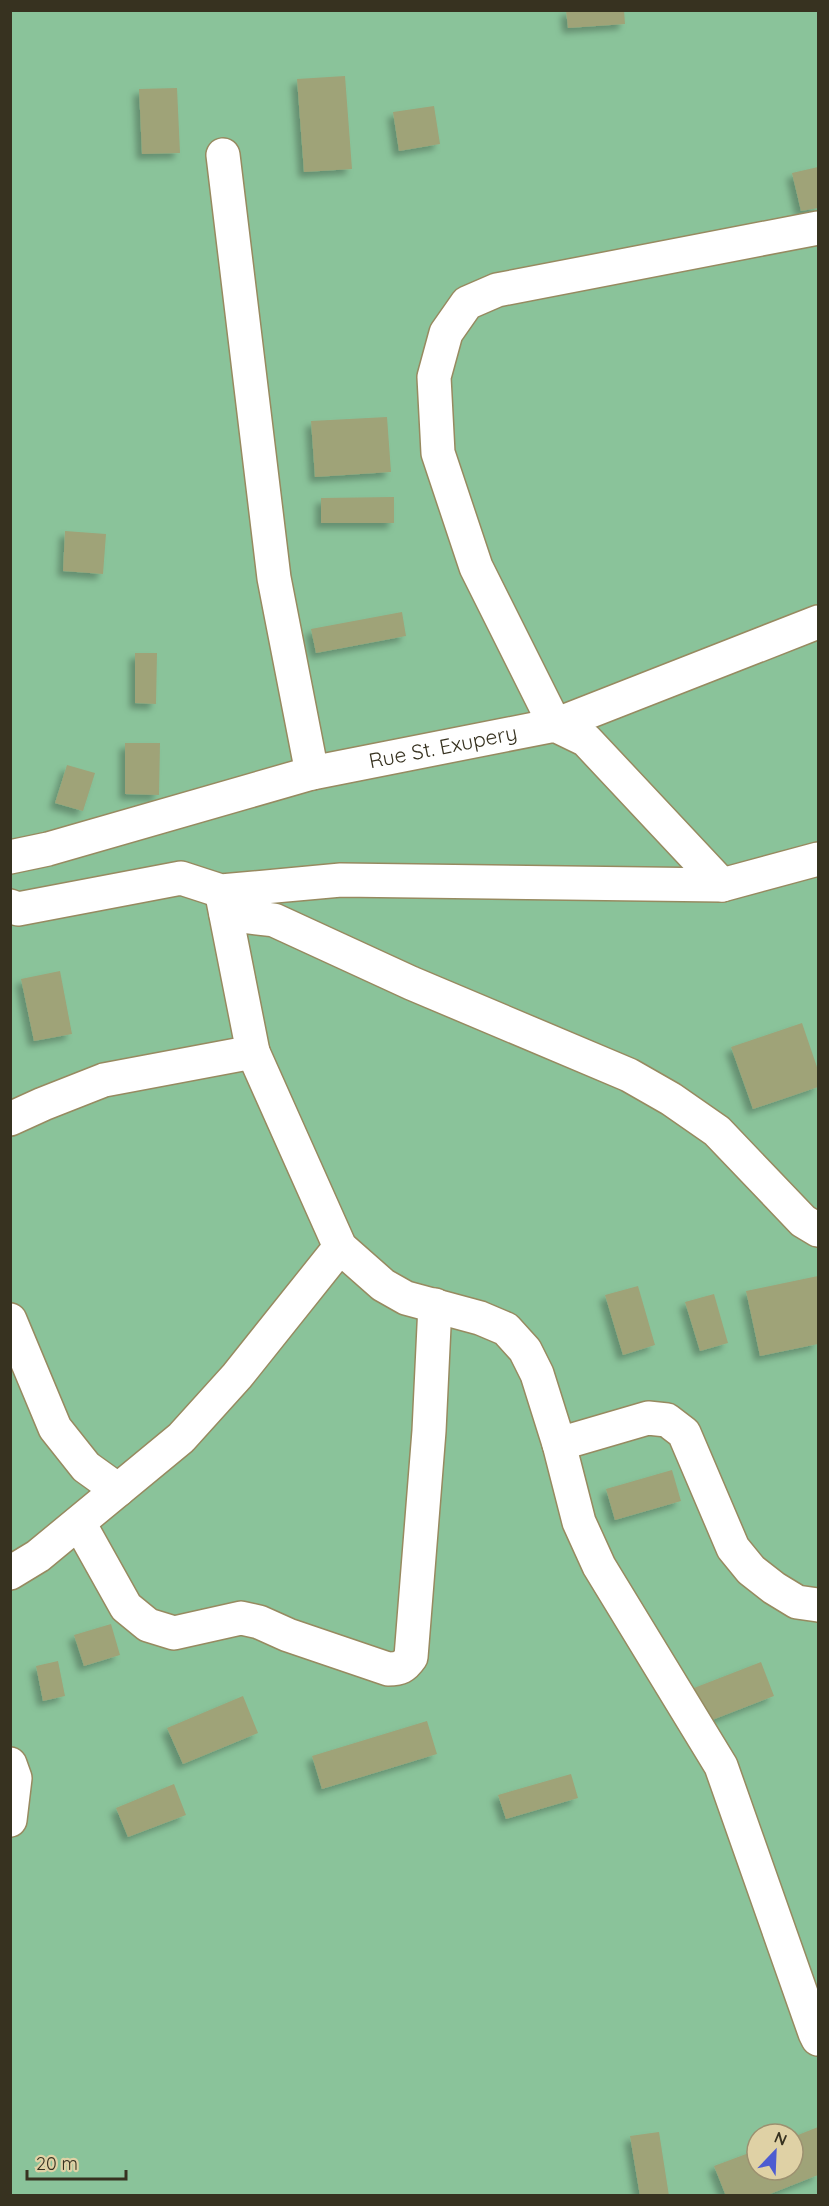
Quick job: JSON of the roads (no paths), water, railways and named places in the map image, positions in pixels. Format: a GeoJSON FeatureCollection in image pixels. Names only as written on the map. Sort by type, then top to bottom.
{"type":"FeatureCollection","features":[{"type":"Feature","properties":{"kind":"street"},"geometry":{"type":"LineString","coordinates":[[223,155],[273,578],[312,773]]}},
{"type":"Feature","properties":{"kind":"street"},"geometry":{"type":"LineString","coordinates":[[722,885],[586,740],[555,725],[476,567],[438,453],[434,377],[446,333],[467,303],[497,290],[819,228]]}},
{"type":"Feature","properties":{"kind":"street","name":"Rue St. Exupery"},"geometry":{"type":"LineString","coordinates":[[10,857],[48,849],[312,773],[555,725],[819,622]]}},
{"type":"Feature","properties":{"kind":"street"},"geometry":{"type":"LineString","coordinates":[[223,902],[341,880],[722,885],[819,859]]}},
{"type":"Feature","properties":{"kind":"street"},"geometry":{"type":"LineString","coordinates":[[10,906],[18,909],[181,878],[223,902],[274,920],[411,983],[629,1075],[671,1099],[717,1131],[803,1221],[819,1230]]}},
{"type":"Feature","properties":{"kind":"street"},"geometry":{"type":"LineString","coordinates":[[223,902],[253,1052],[340,1247],[382,1285],[406,1298],[480,1318],[506,1329],[525,1350],[537,1374],[559,1444],[579,1522],[599,1566],[721,1766],[814,2033],[819,2039]]}},
{"type":"Feature","properties":{"kind":"street"},"geometry":{"type":"LineString","coordinates":[[10,1119],[104,1080],[253,1052]]}},
{"type":"Feature","properties":{"kind":"street"},"geometry":{"type":"LineString","coordinates":[[10,1574],[38,1556],[181,1438],[237,1376],[340,1247]]}},
{"type":"Feature","properties":{"kind":"street"},"geometry":{"type":"LineString","coordinates":[[79,1522],[126,1607],[148,1625],[174,1633],[241,1618],[259,1622],[288,1635],[388,1669],[398,1669],[405,1665],[411,1657],[429,1431],[435,1305]]}},
{"type":"Feature","properties":{"kind":"street"},"geometry":{"type":"LineString","coordinates":[[10,1320],[55,1428],[86,1467],[118,1491]]}},
{"type":"Feature","properties":{"kind":"street"},"geometry":{"type":"LineString","coordinates":[[559,1444],[648,1418],[667,1420],[684,1433],[733,1548],[774,1588],[797,1602],[819,1605]]}},
{"type":"Feature","properties":{"kind":"street"},"geometry":{"type":"LineString","coordinates":[[10,1764],[15,1778],[10,1820]]}}]}
